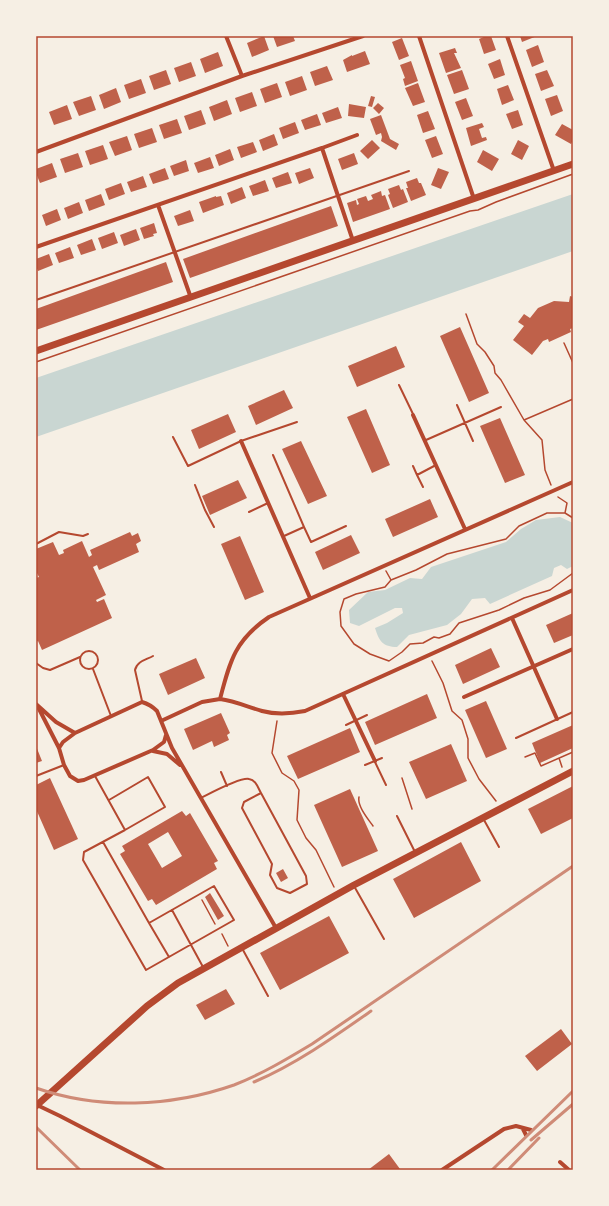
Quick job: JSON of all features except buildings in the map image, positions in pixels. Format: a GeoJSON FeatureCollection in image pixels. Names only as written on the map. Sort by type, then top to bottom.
{"type":"FeatureCollection","features":[{"type":"Feature","properties":{"kind":"highway"},"geometry":{"type":"LineString","coordinates":[[36,351],[573,164]]}},
{"type":"Feature","properties":{"kind":"highway"},"geometry":{"type":"LineString","coordinates":[[36,1106],[157,997],[178,983],[354,885],[482,817],[573,771]]}},
{"type":"Feature","properties":{"kind":"street"},"geometry":{"type":"LineString","coordinates":[[226,36],[242,76]]}},
{"type":"Feature","properties":{"kind":"street"},"geometry":{"type":"LineString","coordinates":[[36,152],[242,76],[363,36]]}},
{"type":"Feature","properties":{"kind":"street"},"geometry":{"type":"LineString","coordinates":[[420,36],[475,199]]}},
{"type":"Feature","properties":{"kind":"street"},"geometry":{"type":"LineString","coordinates":[[508,36],[554,171]]}},
{"type":"Feature","properties":{"kind":"street"},"geometry":{"type":"LineString","coordinates":[[36,247],[357,135]]}},
{"type":"Feature","properties":{"kind":"street"},"geometry":{"type":"LineString","coordinates":[[322,148],[337,196],[354,241]]}},
{"type":"Feature","properties":{"kind":"street"},"geometry":{"type":"LineString","coordinates":[[158,205],[191,298]]}},
{"type":"Feature","properties":{"kind":"street"},"geometry":{"type":"LineString","coordinates":[[413,415],[465,529]]}},
{"type":"Feature","properties":{"kind":"street"},"geometry":{"type":"LineString","coordinates":[[240,441],[310,598]]}},
{"type":"Feature","properties":{"kind":"street"},"geometry":{"type":"LineString","coordinates":[[220,699],[232,659],[240,643],[249,632],[269,617],[573,482]]}},
{"type":"Feature","properties":{"kind":"street"},"geometry":{"type":"LineString","coordinates":[[161,721],[202,702],[220,699],[240,703],[261,711],[278,714],[291,714],[305,711],[573,590]]}},
{"type":"Feature","properties":{"kind":"street"},"geometry":{"type":"LineString","coordinates":[[512,618],[557,719]]}},
{"type":"Feature","properties":{"kind":"street"},"geometry":{"type":"LineString","coordinates":[[464,696],[573,649]]}},
{"type":"Feature","properties":{"kind":"street"},"geometry":{"type":"LineString","coordinates":[[343,694],[375,761]]}},
{"type":"Feature","properties":{"kind":"street"},"geometry":{"type":"LineString","coordinates":[[59,748],[63,742],[75,733],[142,702],[149,703],[153,706],[166,735],[185,770],[276,928]]}},
{"type":"Feature","properties":{"kind":"street"},"geometry":{"type":"LineString","coordinates":[[37,706],[56,722],[75,733]]}},
{"type":"Feature","properties":{"kind":"street"},"geometry":{"type":"LineString","coordinates":[[37,706],[59,748],[64,765],[70,776],[74,780],[78,781],[95,776],[153,750],[164,742],[166,735]]}},
{"type":"Feature","properties":{"kind":"street"},"geometry":{"type":"LineString","coordinates":[[153,750],[167,754],[185,770]]}},
{"type":"Feature","properties":{"kind":"street"},"geometry":{"type":"LineString","coordinates":[[36,1106],[60,1116],[164,1170]]}},
{"type":"Feature","properties":{"kind":"street"},"geometry":{"type":"LineString","coordinates":[[442,1170],[504,1129],[516,1126],[531,1130]]}},
{"type":"Feature","properties":{"kind":"street"},"geometry":{"type":"LineString","coordinates":[[523,1129],[526,1135]]}},
{"type":"Feature","properties":{"kind":"street"},"geometry":{"type":"LineString","coordinates":[[560,1162],[569,1170]]}},
{"type":"Feature","properties":{"kind":"lane"},"geometry":{"type":"LineString","coordinates":[[36,300],[409,171]]}},
{"type":"Feature","properties":{"kind":"lane"},"geometry":{"type":"LineString","coordinates":[[399,385],[413,415]]}},
{"type":"Feature","properties":{"kind":"lane"},"geometry":{"type":"LineString","coordinates":[[457,405],[473,441]]}},
{"type":"Feature","properties":{"kind":"lane"},"geometry":{"type":"LineString","coordinates":[[425,441],[501,407]]}},
{"type":"Feature","properties":{"kind":"lane"},"geometry":{"type":"LineString","coordinates":[[173,437],[188,466],[240,441],[297,422]]}},
{"type":"Feature","properties":{"kind":"lane"},"geometry":{"type":"LineString","coordinates":[[273,455],[311,542],[346,526]]}},
{"type":"Feature","properties":{"kind":"lane"},"geometry":{"type":"LineString","coordinates":[[413,466],[423,487]]}},
{"type":"Feature","properties":{"kind":"lane"},"geometry":{"type":"LineString","coordinates":[[417,475],[436,466]]}},
{"type":"Feature","properties":{"kind":"lane"},"geometry":{"type":"LineString","coordinates":[[195,486],[214,527]]}},
{"type":"Feature","properties":{"kind":"lane"},"geometry":{"type":"LineString","coordinates":[[249,512],[268,503]]}},
{"type":"Feature","properties":{"kind":"lane"},"geometry":{"type":"LineString","coordinates":[[282,537],[304,527]]}},
{"type":"Feature","properties":{"kind":"lane"},"geometry":{"type":"LineString","coordinates":[[36,544],[59,532],[83,536],[88,534]]}},
{"type":"Feature","properties":{"kind":"lane"},"geometry":{"type":"LineString","coordinates":[[36,663],[43,668],[50,670],[80,657],[87,651],[95,654],[98,662],[92,668],[86,669],[80,663],[80,657]]}},
{"type":"Feature","properties":{"kind":"lane"},"geometry":{"type":"LineString","coordinates":[[142,702],[135,670],[139,663],[153,656]]}},
{"type":"Feature","properties":{"kind":"lane"},"geometry":{"type":"LineString","coordinates":[[92,668],[111,716]]}},
{"type":"Feature","properties":{"kind":"lane"},"geometry":{"type":"LineString","coordinates":[[516,738],[573,712]]}},
{"type":"Feature","properties":{"kind":"lane"},"geometry":{"type":"LineString","coordinates":[[346,725],[367,715]]}},
{"type":"Feature","properties":{"kind":"lane"},"geometry":{"type":"LineString","coordinates":[[365,765],[382,758]]}},
{"type":"Feature","properties":{"kind":"lane"},"geometry":{"type":"LineString","coordinates":[[375,761],[386,785]]}},
{"type":"Feature","properties":{"kind":"lane"},"geometry":{"type":"LineString","coordinates":[[36,776],[64,765]]}},
{"type":"Feature","properties":{"kind":"lane"},"geometry":{"type":"LineString","coordinates":[[221,772],[227,786]]}},
{"type":"Feature","properties":{"kind":"lane"},"geometry":{"type":"LineString","coordinates":[[95,776],[126,830]]}},
{"type":"Feature","properties":{"kind":"lane"},"geometry":{"type":"LineString","coordinates":[[109,800],[148,777],[165,807],[84,852],[83,860],[146,970],[234,920],[214,886],[149,923]]}},
{"type":"Feature","properties":{"kind":"lane"},"geometry":{"type":"LineString","coordinates":[[201,798],[242,779],[250,779],[255,782],[262,793],[306,876],[307,884],[290,893],[277,888],[270,875],[272,864],[242,808],[244,802],[262,793]]}},
{"type":"Feature","properties":{"kind":"lane"},"geometry":{"type":"LineString","coordinates":[[397,816],[416,853]]}},
{"type":"Feature","properties":{"kind":"lane"},"geometry":{"type":"LineString","coordinates":[[482,817],[499,847]]}},
{"type":"Feature","properties":{"kind":"lane"},"geometry":{"type":"LineString","coordinates":[[102,842],[169,957]]}},
{"type":"Feature","properties":{"kind":"lane"},"geometry":{"type":"LineString","coordinates":[[354,885],[384,939]]}},
{"type":"Feature","properties":{"kind":"lane"},"geometry":{"type":"LineString","coordinates":[[172,910],[204,968]]}},
{"type":"Feature","properties":{"kind":"lane"},"geometry":{"type":"LineString","coordinates":[[242,947],[268,996]]}},
{"type":"Feature","properties":{"kind":"path"},"geometry":{"type":"LineString","coordinates":[[36,362],[470,211],[478,210],[510,196],[573,174]]}},
{"type":"Feature","properties":{"kind":"path"},"geometry":{"type":"LineString","coordinates":[[466,314],[477,344],[486,352],[494,366],[495,373],[501,380],[524,420],[542,440],[545,470],[559,499],[567,503],[565,513]]}},
{"type":"Feature","properties":{"kind":"path"},"geometry":{"type":"LineString","coordinates":[[564,343],[573,363]]}},
{"type":"Feature","properties":{"kind":"path"},"geometry":{"type":"LineString","coordinates":[[524,420],[573,399]]}},
{"type":"Feature","properties":{"kind":"path"},"geometry":{"type":"LineString","coordinates":[[573,518],[565,513],[547,513],[519,526],[506,539],[447,554],[416,570],[391,580],[385,587],[356,594],[344,599],[340,612],[341,626],[354,644],[370,654],[389,661],[410,644],[423,643],[434,637],[439,638],[450,634],[458,623],[499,610],[524,598],[550,590],[573,573]]}},
{"type":"Feature","properties":{"kind":"path"},"geometry":{"type":"LineString","coordinates":[[429,655],[443,683],[452,711],[462,720],[468,739],[468,758],[479,779],[501,808]]}},
{"type":"Feature","properties":{"kind":"path"},"geometry":{"type":"LineString","coordinates":[[278,714],[272,753],[282,773],[294,781],[299,790],[297,820],[306,838],[316,850],[338,894]]}},
{"type":"Feature","properties":{"kind":"path"},"geometry":{"type":"LineString","coordinates":[[525,757],[535,752],[541,766],[573,752]]}},
{"type":"Feature","properties":{"kind":"path"},"geometry":{"type":"LineString","coordinates":[[559,758],[563,769]]}},
{"type":"Feature","properties":{"kind":"path"},"geometry":{"type":"LineString","coordinates":[[402,778],[412,809]]}},
{"type":"Feature","properties":{"kind":"path"},"geometry":{"type":"LineString","coordinates":[[359,797],[358,800],[363,811],[373,826]]}},
{"type":"Feature","properties":{"kind":"path"},"geometry":{"type":"LineString","coordinates":[[202,900],[215,924]]}},
{"type":"Feature","properties":{"kind":"path"},"geometry":{"type":"LineString","coordinates":[[222,934],[227,944]]}},
{"type":"Feature","properties":{"kind":"shaded area"},"geometry":{"type":"Polygon","coordinates":[[[573,194],[573,251],[36,437],[36,378],[573,194]]]}},
{"type":"Feature","properties":{"kind":"shaded area"},"geometry":{"type":"Polygon","coordinates":[[[560,517],[573,523],[573,566],[567,569],[561,565],[554,568],[552,576],[490,604],[485,598],[472,599],[461,614],[447,625],[409,635],[397,647],[388,646],[382,642],[375,628],[387,623],[403,613],[402,608],[395,608],[359,626],[350,623],[349,610],[368,592],[385,590],[410,578],[422,579],[431,567],[506,542],[521,529],[536,520],[560,517]]]}},
{"type":"Feature","properties":{"kind":"railway"},"geometry":{"type":"LineString","coordinates":[[36,1088],[85,1100],[110,1103],[135,1103],[185,1098],[244,1081],[284,1061],[312,1044],[573,866]]}},
{"type":"Feature","properties":{"kind":"railway"},"geometry":{"type":"LineString","coordinates":[[254,1082],[300,1058],[371,1011]]}},
{"type":"Feature","properties":{"kind":"railway"},"geometry":{"type":"LineString","coordinates":[[492,1170],[573,1091]]}},
{"type":"Feature","properties":{"kind":"railway"},"geometry":{"type":"LineString","coordinates":[[531,1140],[573,1104]]}},
{"type":"Feature","properties":{"kind":"railway"},"geometry":{"type":"LineString","coordinates":[[36,1127],[80,1170]]}},
{"type":"Feature","properties":{"kind":"railway"},"geometry":{"type":"LineString","coordinates":[[508,1170],[539,1138]]}}]}
